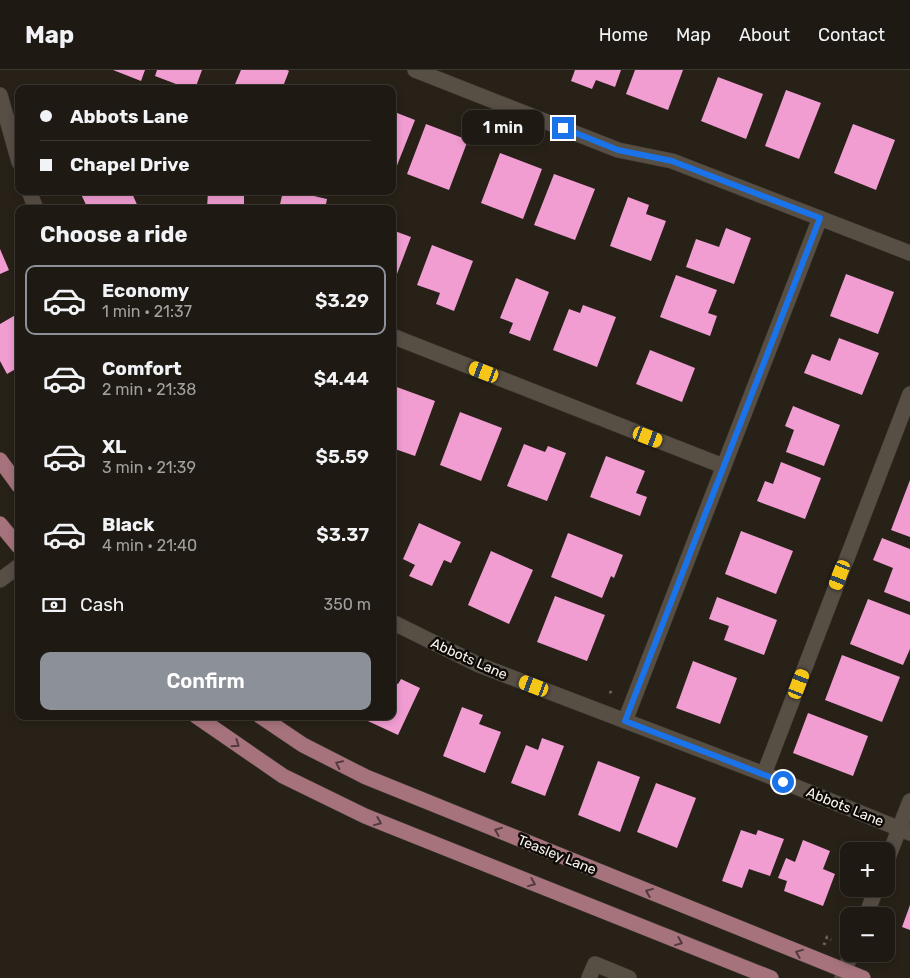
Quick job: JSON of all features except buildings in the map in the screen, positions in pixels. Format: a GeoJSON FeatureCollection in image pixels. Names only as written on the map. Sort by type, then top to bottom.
{"type":"FeatureCollection","features":[{"type":"Feature","properties":{"kind":"main road"},"geometry":{"type":"LineString","coordinates":[[0,460],[15,481]]}},
{"type":"Feature","properties":{"kind":"main road"},"geometry":{"type":"LineString","coordinates":[[0,524],[15,542]]}},
{"type":"Feature","properties":{"kind":"main road"},"geometry":{"type":"LineString","coordinates":[[202,720],[283,776],[365,816],[771,978]]}},
{"type":"Feature","properties":{"kind":"main road","name":"Teasley Lane"},"geometry":{"type":"LineString","coordinates":[[266,720],[303,745],[366,777],[843,975],[863,978]]}},
{"type":"Feature","properties":{"kind":"street"},"geometry":{"type":"LineString","coordinates":[[415,70],[618,150],[672,161],[910,254]]}},
{"type":"Feature","properties":{"kind":"street"},"geometry":{"type":"LineString","coordinates":[[0,95],[15,148]]}},
{"type":"Feature","properties":{"kind":"street"},"geometry":{"type":"LineString","coordinates":[[625,721],[820,218]]}},
{"type":"Feature","properties":{"kind":"street"},"geometry":{"type":"LineString","coordinates":[[396,338],[723,466]]}},
{"type":"Feature","properties":{"kind":"street"},"geometry":{"type":"LineString","coordinates":[[764,774],[910,394]]}},
{"type":"Feature","properties":{"kind":"street"},"geometry":{"type":"LineString","coordinates":[[0,580],[15,569]]}},
{"type":"Feature","properties":{"kind":"street","name":"Abbots Lane"},"geometry":{"type":"LineString","coordinates":[[396,624],[479,665],[764,774],[905,831]]}},
{"type":"Feature","properties":{"kind":"street"},"geometry":{"type":"LineString","coordinates":[[895,848],[905,831],[910,801]]}},
{"type":"Feature","properties":{"kind":"street"},"geometry":{"type":"LineString","coordinates":[[843,975],[848,962]]}},
{"type":"Feature","properties":{"kind":"street"},"geometry":{"type":"LineString","coordinates":[[589,978],[595,964],[629,978]]}},
{"type":"Feature","properties":{"kind":"path"},"geometry":{"type":"LineString","coordinates":[[822,948],[826,937],[831,940]]}},
{"type":"Feature","properties":{"kind":"route"},"geometry":{"type":"LineString","coordinates":[[563,128],[618,150],[672,161],[820,218],[625,721],[783,782]]}}]}
